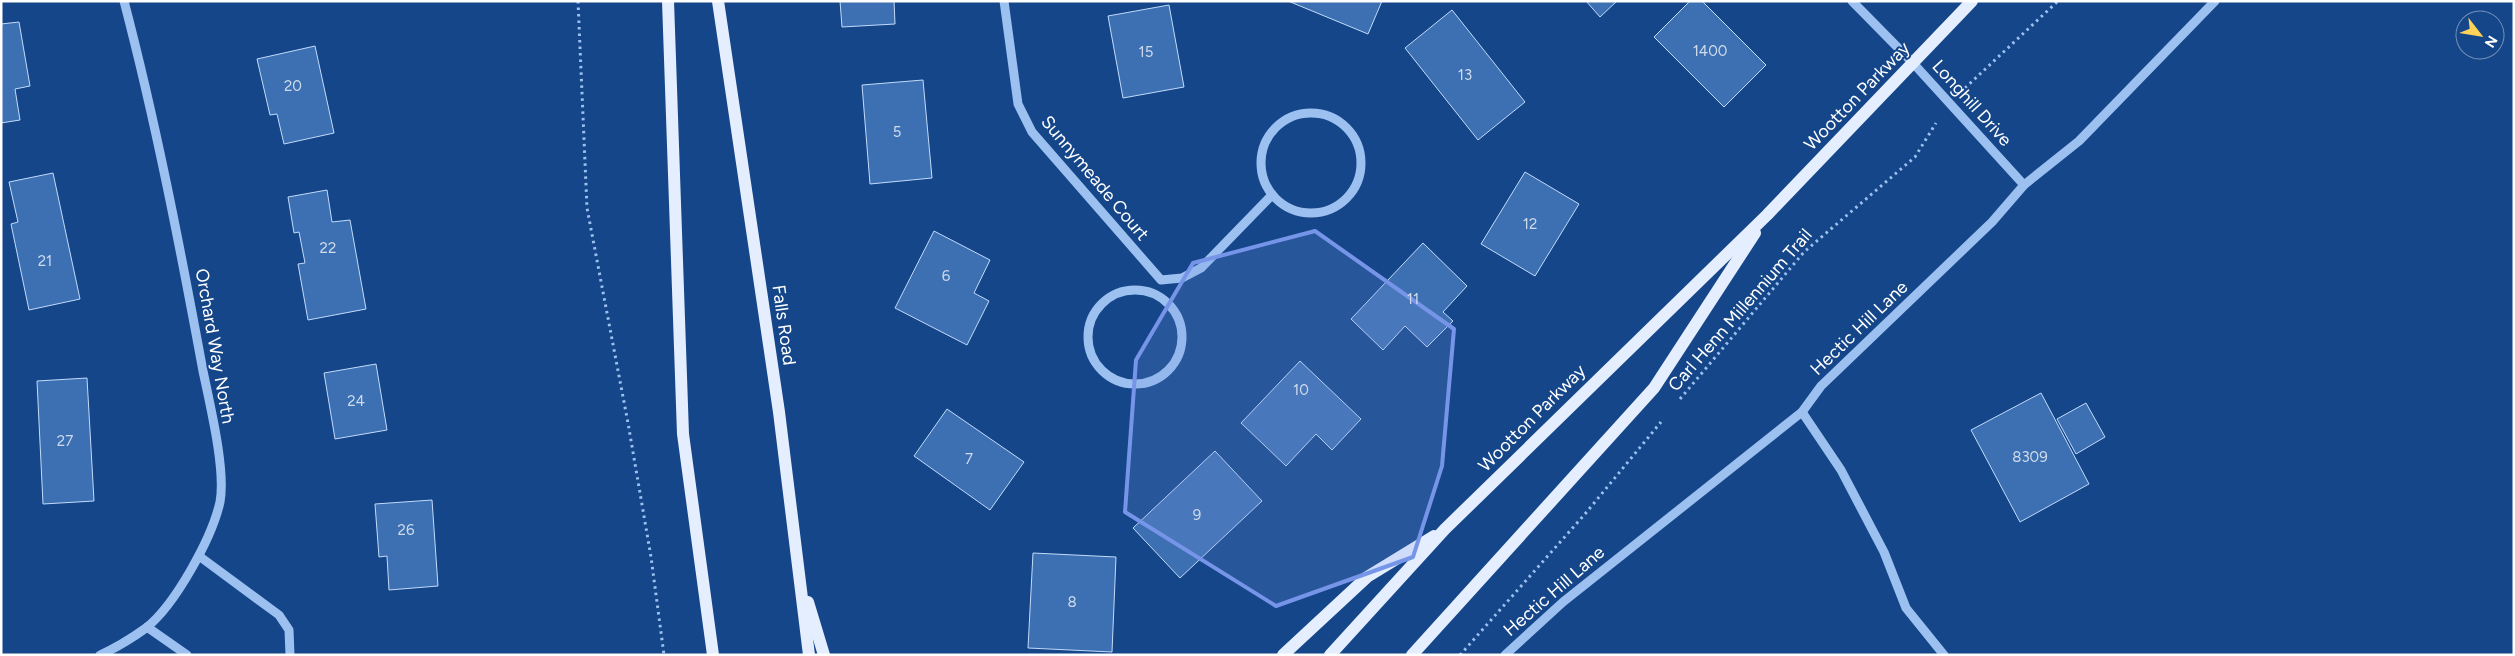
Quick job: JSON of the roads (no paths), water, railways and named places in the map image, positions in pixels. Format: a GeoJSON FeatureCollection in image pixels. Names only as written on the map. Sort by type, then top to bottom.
{"type":"FeatureCollection","features":[{"type":"Feature","properties":{"kind":"main road"},"geometry":{"type":"LineString","coordinates":[[668,1],[683,434],[713,655]]}},
{"type":"Feature","properties":{"kind":"main road","name":"Falls Road"},"geometry":{"type":"LineString","coordinates":[[718,1],[778,402],[809,655]]}},
{"type":"Feature","properties":{"kind":"main road","name":"Wootton Parkway"},"geometry":{"type":"LineString","coordinates":[[1330,655],[1445,529],[1767,215],[1972,1]]}},
{"type":"Feature","properties":{"kind":"main road","name":"Wootton Parkway"},"geometry":{"type":"LineString","coordinates":[[1412,655],[1654,388],[1767,215]]}},
{"type":"Feature","properties":{"kind":"main road"},"geometry":{"type":"LineString","coordinates":[[1283,655],[1367,576],[1445,529]]}},
{"type":"Feature","properties":{"kind":"main road"},"geometry":{"type":"LineString","coordinates":[[796,560],[824,655]]}},
{"type":"Feature","properties":{"kind":"street","name":"Orchard Way North"},"geometry":{"type":"LineString","coordinates":[[100,655],[147,627],[174,595],[199,556],[212,528],[220,500],[220,464],[180,246],[124,1]]}},
{"type":"Feature","properties":{"kind":"street","name":"Sunnymeade Court"},"geometry":{"type":"LineString","coordinates":[[1004,1],[1018,104],[1032,132],[1161,280]]}},
{"type":"Feature","properties":{"kind":"street","name":"Longhill Drive"},"geometry":{"type":"LineString","coordinates":[[1852,1],[1913,63],[2024,185]]}},
{"type":"Feature","properties":{"kind":"street","name":"Hectic Hill Lane"},"geometry":{"type":"LineString","coordinates":[[1505,655],[1563,602],[1802,412],[1821,386],[1992,222],[2024,185],[2079,141],[2214,1]]}},
{"type":"Feature","properties":{"kind":"street"},"geometry":{"type":"LineString","coordinates":[[1311,112],[1332,118],[1349,130],[1357,142],[1360,170],[1356,184],[1338,206],[1310,213],[1296,211],[1283,205],[1272,195],[1264,184],[1261,170],[1261,155],[1265,142],[1273,129],[1297,114],[1311,112]]}},
{"type":"Feature","properties":{"kind":"street"},"geometry":{"type":"LineString","coordinates":[[1155,294],[1161,280],[1182,278],[1201,268],[1272,195]]}},
{"type":"Feature","properties":{"kind":"street"},"geometry":{"type":"LineString","coordinates":[[1126,290],[1141,290],[1155,294],[1167,302],[1176,314],[1181,328],[1182,343],[1178,357],[1169,370],[1158,378],[1143,384],[1129,384],[1115,380],[1102,372],[1093,360],[1088,346],[1088,331],[1092,317],[1100,305],[1112,296],[1126,290]]}},
{"type":"Feature","properties":{"kind":"street"},"geometry":{"type":"LineString","coordinates":[[1802,412],[1841,470],[1884,552],[1906,608],[1944,655]]}},
{"type":"Feature","properties":{"kind":"street"},"geometry":{"type":"LineString","coordinates":[[199,556],[279,615],[289,630],[290,655]]}},
{"type":"Feature","properties":{"kind":"street"},"geometry":{"type":"LineString","coordinates":[[147,627],[187,655]]}}]}
